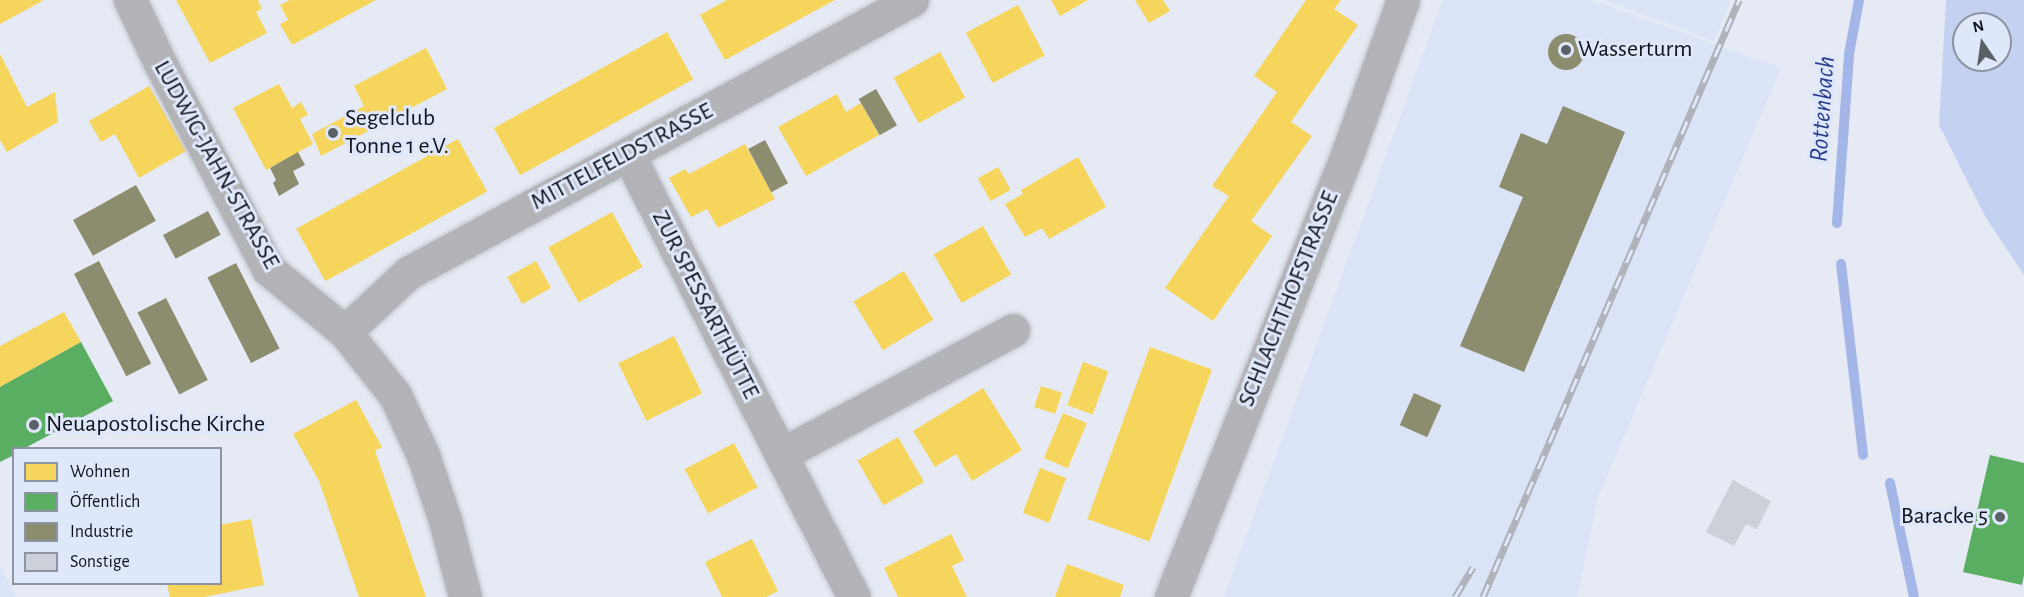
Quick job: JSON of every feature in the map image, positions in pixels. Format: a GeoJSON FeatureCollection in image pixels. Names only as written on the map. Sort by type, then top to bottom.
{"type":"FeatureCollection","features":[{"type":"Feature","properties":{"kind":"street","name":"LUDWIG-JAHN-STRASSE"},"geometry":{"type":"LineString","coordinates":[[129,0],[268,269],[345,332],[395,395],[423,455],[445,520],[465,597]]}},
{"type":"Feature","properties":{"kind":"street","name":"MITTELFELDSTRASSE"},"geometry":{"type":"LineString","coordinates":[[345,332],[408,273],[629,156],[912,0]]}},
{"type":"Feature","properties":{"kind":"street","name":"SCHLACHTHOFSTRASSE"},"geometry":{"type":"LineString","coordinates":[[1171,597],[1349,149],[1403,0]]}},
{"type":"Feature","properties":{"kind":"street","name":"ZUR SPESSARTHÜTTE"},"geometry":{"type":"LineString","coordinates":[[629,156],[854,597]]}},
{"type":"Feature","properties":{"kind":"street"},"geometry":{"type":"LineString","coordinates":[[782,454],[1013,330]]}},
{"type":"Feature","properties":{"kind":"shaded area"},"geometry":{"type":"Polygon","coordinates":[[[1443,0],[1591,0],[1781,68],[1598,497],[1577,597],[1224,597],[1443,0]]]}},
{"type":"Feature","properties":{"kind":"shaded area"},"geometry":{"type":"Polygon","coordinates":[[[1604,0],[1731,0],[1714,41],[1604,0]]]}},
{"type":"Feature","properties":{"kind":"shaded area"},"geometry":{"type":"Polygon","coordinates":[[[1946,0],[2024,0],[2024,275],[1986,218],[1939,125],[1946,0]]]}},
{"type":"Feature","properties":{"kind":"shaded area"},"geometry":{"type":"Polygon","coordinates":[[[0,567],[16,597],[0,597],[0,567]]]}},
{"type":"Feature","properties":{"kind":"building: Wohnen"},"geometry":{"type":"Polygon","coordinates":[[[0,0],[44,0],[0,24],[0,0]]]}},
{"type":"Feature","properties":{"kind":"building: Wohnen"},"geometry":{"type":"Polygon","coordinates":[[[176,0],[258,0],[262,9],[256,12],[267,33],[210,63],[176,0]]]}},
{"type":"Feature","properties":{"kind":"building: Wohnen"},"geometry":{"type":"Polygon","coordinates":[[[290,0],[376,0],[292,45],[280,24],[288,20],[280,5],[290,0]]]}},
{"type":"Feature","properties":{"kind":"building: Wohnen"},"geometry":{"type":"Polygon","coordinates":[[[727,0],[835,0],[725,60],[700,15],[727,0]]]}},
{"type":"Feature","properties":{"kind":"building: Wohnen"},"geometry":{"type":"Polygon","coordinates":[[[1051,0],[1088,0],[1060,16],[1051,0]]]}},
{"type":"Feature","properties":{"kind":"building: Wohnen"},"geometry":{"type":"Polygon","coordinates":[[[1135,0],[1163,0],[1170,11],[1149,23],[1135,0]]]}},
{"type":"Feature","properties":{"kind":"building: Wohnen"},"geometry":{"type":"Polygon","coordinates":[[[1306,0],[1341,0],[1334,9],[1358,25],[1291,122],[1312,136],[1251,221],[1272,236],[1213,321],[1165,288],[1229,196],[1212,186],[1277,92],[1254,76],[1306,0]]]}},
{"type":"Feature","properties":{"kind":"building: Wohnen"},"geometry":{"type":"Polygon","coordinates":[[[1018,5],[1045,55],[993,83],[966,33],[1018,5]]]}},
{"type":"Feature","properties":{"kind":"building: Wohnen"},"geometry":{"type":"Polygon","coordinates":[[[667,32],[693,79],[520,175],[494,128],[667,32]]]}},
{"type":"Feature","properties":{"kind":"building: Wohnen"},"geometry":{"type":"Polygon","coordinates":[[[426,48],[447,89],[321,156],[312,134],[364,106],[354,86],[426,48]]]}},
{"type":"Feature","properties":{"kind":"building: Wohnen"},"geometry":{"type":"Polygon","coordinates":[[[940,52],[965,97],[919,123],[894,78],[940,52]]]}},
{"type":"Feature","properties":{"kind":"building: Wohnen"},"geometry":{"type":"Polygon","coordinates":[[[0,54],[27,107],[55,92],[58,122],[7,152],[0,140],[0,54]]]}},
{"type":"Feature","properties":{"kind":"building: Wohnen"},"geometry":{"type":"Polygon","coordinates":[[[279,84],[292,108],[301,102],[308,115],[300,119],[313,144],[266,170],[233,108],[279,84]]]}},
{"type":"Feature","properties":{"kind":"building: Wohnen"},"geometry":{"type":"Polygon","coordinates":[[[149,86],[186,151],[139,178],[115,134],[101,142],[89,121],[149,86]]]}},
{"type":"Feature","properties":{"kind":"building: Wohnen"},"geometry":{"type":"Polygon","coordinates":[[[837,94],[846,112],[861,103],[879,135],[806,176],[778,127],[837,94]]]}},
{"type":"Feature","properties":{"kind":"building: Wohnen"},"geometry":{"type":"Polygon","coordinates":[[[458,139],[487,191],[325,281],[296,229],[458,139]]]}},
{"type":"Feature","properties":{"kind":"building: Wohnen"},"geometry":{"type":"Polygon","coordinates":[[[745,144],[775,199],[718,228],[707,209],[691,217],[669,178],[685,169],[689,174],[745,144]]]}},
{"type":"Feature","properties":{"kind":"building: Wohnen"},"geometry":{"type":"Polygon","coordinates":[[[1078,157],[1106,207],[1049,239],[1042,228],[1025,237],[1005,204],[1023,194],[1021,190],[1078,157]]]}},
{"type":"Feature","properties":{"kind":"building: Wohnen"},"geometry":{"type":"Polygon","coordinates":[[[998,167],[1011,190],[990,201],[978,178],[998,167]]]}},
{"type":"Feature","properties":{"kind":"building: Wohnen"},"geometry":{"type":"Polygon","coordinates":[[[612,212],[643,267],[579,302],[548,247],[612,212]]]}},
{"type":"Feature","properties":{"kind":"building: Wohnen"},"geometry":{"type":"Polygon","coordinates":[[[983,226],[1011,274],[962,303],[934,254],[983,226]]]}},
{"type":"Feature","properties":{"kind":"building: Wohnen"},"geometry":{"type":"Polygon","coordinates":[[[536,261],[551,288],[522,304],[507,277],[536,261]]]}},
{"type":"Feature","properties":{"kind":"building: Wohnen"},"geometry":{"type":"Polygon","coordinates":[[[904,271],[933,320],[883,350],[853,301],[904,271]]]}},
{"type":"Feature","properties":{"kind":"building: Wohnen"},"geometry":{"type":"Polygon","coordinates":[[[64,312],[81,342],[0,387],[0,346],[64,312]]]}},
{"type":"Feature","properties":{"kind":"building: Wohnen"},"geometry":{"type":"Polygon","coordinates":[[[674,336],[702,394],[646,421],[618,363],[674,336]]]}},
{"type":"Feature","properties":{"kind":"building: Wohnen"},"geometry":{"type":"Polygon","coordinates":[[[1150,347],[1212,370],[1149,542],[1087,519],[1150,347]]]}},
{"type":"Feature","properties":{"kind":"building: Wohnen"},"geometry":{"type":"Polygon","coordinates":[[[1083,362],[1108,371],[1093,414],[1067,405],[1083,362]]]}},
{"type":"Feature","properties":{"kind":"building: Wohnen"},"geometry":{"type":"Polygon","coordinates":[[[1041,386],[1062,393],[1055,414],[1034,407],[1041,386]]]}},
{"type":"Feature","properties":{"kind":"building: Wohnen"},"geometry":{"type":"Polygon","coordinates":[[[983,388],[1022,450],[972,481],[956,454],[935,467],[913,431],[983,388]]]}},
{"type":"Feature","properties":{"kind":"building: Wohnen"},"geometry":{"type":"Polygon","coordinates":[[[356,400],[382,447],[375,451],[426,597],[359,597],[319,481],[293,434],[356,400]]]}},
{"type":"Feature","properties":{"kind":"building: Wohnen"},"geometry":{"type":"Polygon","coordinates":[[[1063,413],[1087,423],[1068,468],[1044,458],[1063,413]]]}},
{"type":"Feature","properties":{"kind":"building: Wohnen"},"geometry":{"type":"Polygon","coordinates":[[[898,437],[924,482],[883,506],[857,460],[898,437]]]}},
{"type":"Feature","properties":{"kind":"building: Wohnen"},"geometry":{"type":"Polygon","coordinates":[[[734,443],[757,487],[708,513],[685,469],[734,443]]]}},
{"type":"Feature","properties":{"kind":"building: Wohnen"},"geometry":{"type":"Polygon","coordinates":[[[1040,468],[1066,478],[1049,523],[1023,513],[1040,468]]]}},
{"type":"Feature","properties":{"kind":"building: Wohnen"},"geometry":{"type":"Polygon","coordinates":[[[251,519],[264,585],[204,597],[170,597],[167,585],[222,585],[222,525],[251,519]]]}},
{"type":"Feature","properties":{"kind":"building: Wohnen"},"geometry":{"type":"Polygon","coordinates":[[[951,534],[964,560],[952,566],[967,597],[898,597],[884,568],[951,534]]]}},
{"type":"Feature","properties":{"kind":"building: Wohnen"},"geometry":{"type":"Polygon","coordinates":[[[752,539],[778,591],[766,597],[722,597],[705,562],[752,539]]]}},
{"type":"Feature","properties":{"kind":"building: Wohnen"},"geometry":{"type":"Polygon","coordinates":[[[1067,564],[1124,585],[1120,597],[1055,597],[1067,564]]]}},
{"type":"Feature","properties":{"kind":"building: Öffentlich","name":"Neuapostolische Kirche"},"geometry":{"type":"Polygon","coordinates":[[[81,342],[113,401],[27,447],[12,447],[12,456],[0,462],[0,387],[81,342]]]}},
{"type":"Feature","properties":{"kind":"building: Öffentlich","name":"Baracke 5"},"geometry":{"type":"Polygon","coordinates":[[[1990,455],[2024,463],[2024,575],[2022,585],[1963,572],[1990,455]]]}},
{"type":"Feature","properties":{"kind":"building: Industrie","name":"Wasserturm"},"geometry":{"type":"Polygon","coordinates":[[[1566,34],[1579,39],[1584,52],[1579,65],[1566,70],[1553,65],[1548,52],[1553,39],[1566,34]]]}},
{"type":"Feature","properties":{"kind":"building: Industrie"},"geometry":{"type":"Polygon","coordinates":[[[876,89],[897,125],[880,135],[859,99],[876,89]]]}},
{"type":"Feature","properties":{"kind":"building: Industrie"},"geometry":{"type":"Polygon","coordinates":[[[1563,106],[1625,132],[1524,372],[1460,346],[1523,197],[1499,187],[1521,133],[1547,144],[1563,106]]]}},
{"type":"Feature","properties":{"kind":"building: Industrie"},"geometry":{"type":"Polygon","coordinates":[[[765,140],[788,183],[771,192],[748,149],[765,140]]]}},
{"type":"Feature","properties":{"kind":"building: Industrie"},"geometry":{"type":"Polygon","coordinates":[[[298,152],[305,165],[293,171],[299,184],[279,196],[273,183],[276,180],[270,168],[298,152]]]}},
{"type":"Feature","properties":{"kind":"building: Industrie"},"geometry":{"type":"Polygon","coordinates":[[[136,185],[156,221],[93,256],[73,220],[136,185]]]}},
{"type":"Feature","properties":{"kind":"building: Industrie"},"geometry":{"type":"Polygon","coordinates":[[[208,211],[221,235],[176,259],[163,235],[208,211]]]}},
{"type":"Feature","properties":{"kind":"building: Industrie"},"geometry":{"type":"Polygon","coordinates":[[[99,261],[151,363],[126,376],[74,274],[99,261]]]}},
{"type":"Feature","properties":{"kind":"building: Industrie"},"geometry":{"type":"Polygon","coordinates":[[[236,263],[280,349],[251,363],[207,278],[236,263]]]}},
{"type":"Feature","properties":{"kind":"building: Industrie"},"geometry":{"type":"Polygon","coordinates":[[[166,298],[208,380],[179,395],[137,313],[166,298]]]}},
{"type":"Feature","properties":{"kind":"building: Industrie"},"geometry":{"type":"Polygon","coordinates":[[[1414,393],[1441,405],[1427,437],[1400,425],[1414,393]]]}},
{"type":"Feature","properties":{"kind":"building: Sonstige"},"geometry":{"type":"Polygon","coordinates":[[[1733,480],[1771,501],[1757,529],[1746,524],[1734,546],[1706,532],[1733,480]]]}},
{"type":"Feature","properties":{"kind":"waterway","name":"Rottenbach"},"geometry":{"type":"LineString","coordinates":[[1837,223],[1849,54],[1859,0]]}},
{"type":"Feature","properties":{"kind":"waterway","name":"Rottenbach"},"geometry":{"type":"LineString","coordinates":[[1841,264],[1863,455]]}},
{"type":"Feature","properties":{"kind":"waterway","name":"Rottenbach"},"geometry":{"type":"LineString","coordinates":[[1890,483],[1914,597]]}},
{"type":"Feature","properties":{"kind":"railway"},"geometry":{"type":"LineString","coordinates":[[1483,597],[1739,0]]}},
{"type":"Feature","properties":{"kind":"railway"},"geometry":{"type":"LineString","coordinates":[[1455,597],[1473,567]]}},
{"type":"Feature","properties":{"kind":"place","name":"Wasserturm"},"geometry":{"type":"Point","coordinates":[1566,50]}},
{"type":"Feature","properties":{"kind":"place","name":"Segelclub Tonne 1 e.V."},"geometry":{"type":"Point","coordinates":[333,133]}},
{"type":"Feature","properties":{"kind":"place","name":"Neuapostolische Kirche"},"geometry":{"type":"Point","coordinates":[34,425]}},
{"type":"Feature","properties":{"kind":"place","name":"Baracke 5"},"geometry":{"type":"Point","coordinates":[2000,517]}}]}
